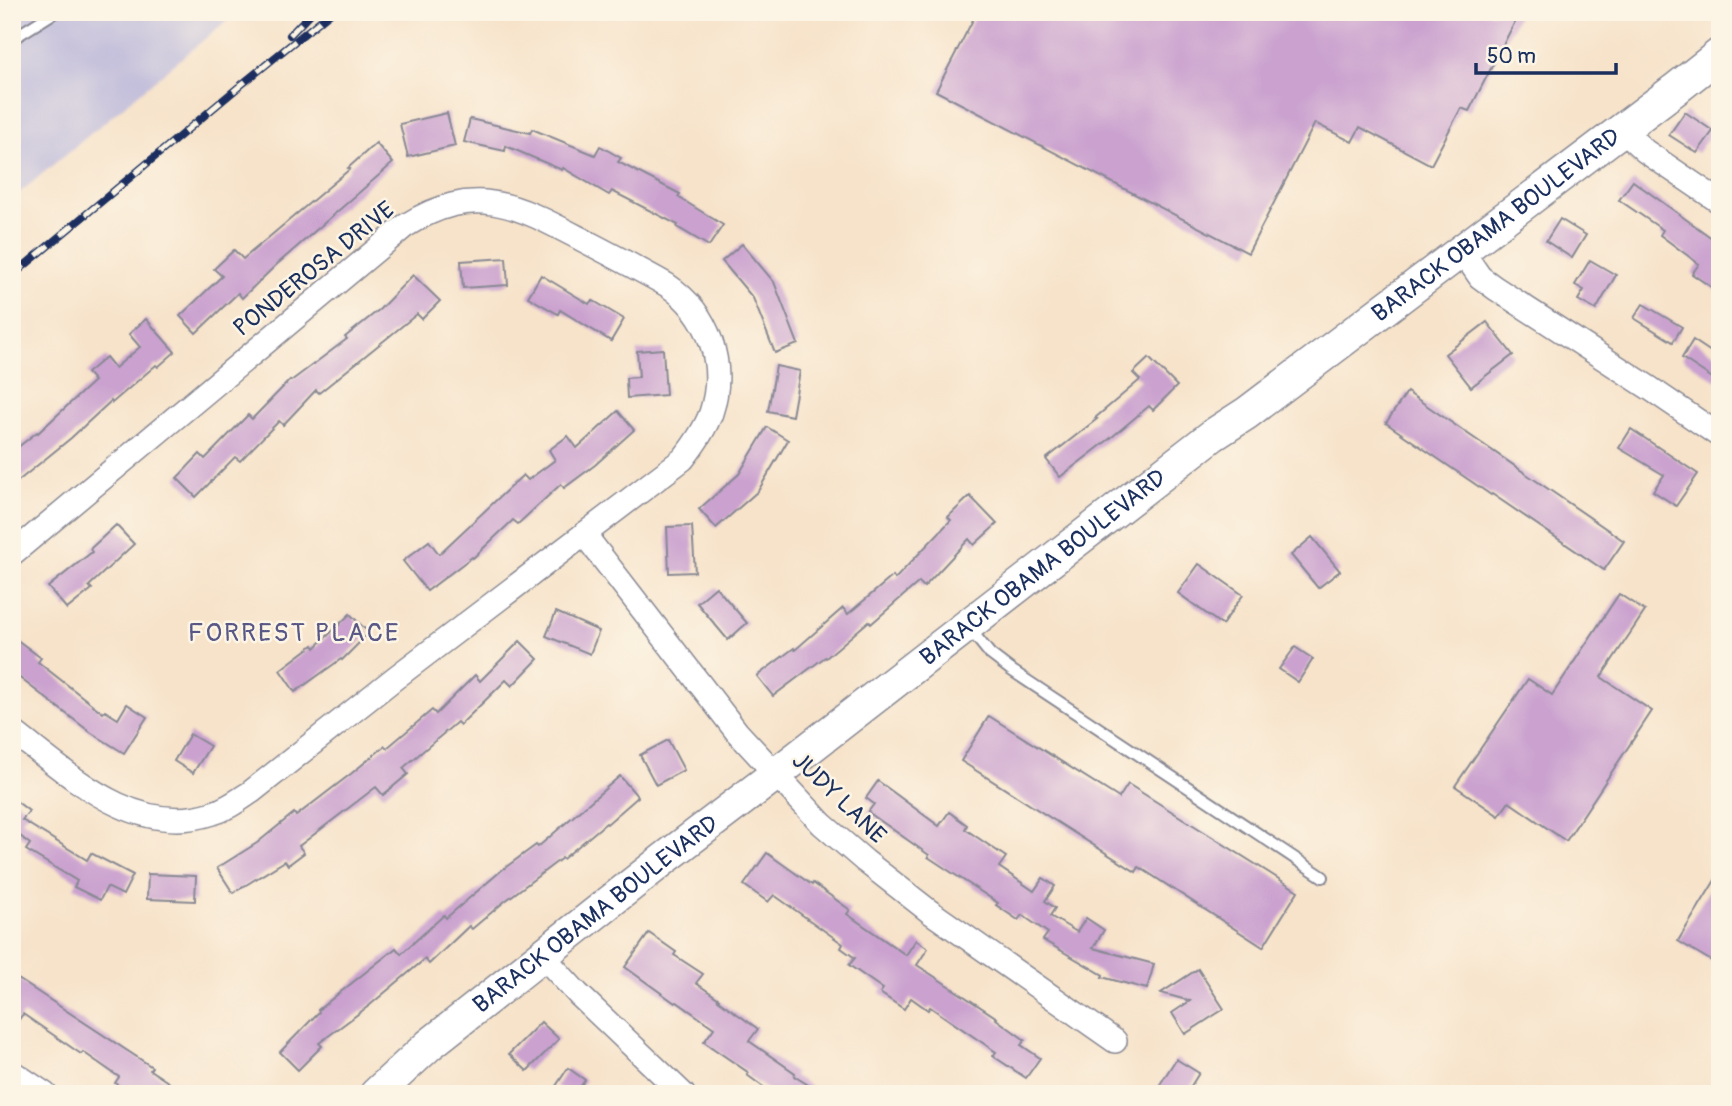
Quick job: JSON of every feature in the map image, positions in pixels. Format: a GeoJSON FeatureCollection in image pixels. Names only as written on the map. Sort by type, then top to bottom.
{"type":"FeatureCollection","features":[{"type":"Feature","properties":{"kind":"main road","name":"BARACK OBAMA BOULEVARD"},"geometry":{"type":"LineString","coordinates":[[376,1094],[429,1045],[664,859],[1213,435],[1247,413],[1720,54]]}},
{"type":"Feature","properties":{"kind":"street"},"geometry":{"type":"LineString","coordinates":[[1621,129],[1645,151],[1720,202]]}},
{"type":"Feature","properties":{"kind":"street","name":"PONDEROSA DRIVE"},"geometry":{"type":"LineString","coordinates":[[12,554],[405,226],[438,209],[478,201],[510,205],[537,216],[680,293],[708,332],[715,353],[716,374],[711,413],[692,448],[683,458],[235,803],[214,813],[174,819],[131,811],[86,787],[12,731]]}},
{"type":"Feature","properties":{"kind":"street"},"geometry":{"type":"LineString","coordinates":[[1462,251],[1479,276],[1495,288],[1720,436]]}},
{"type":"Feature","properties":{"kind":"street","name":"JUDY LANE"},"geometry":{"type":"LineString","coordinates":[[584,534],[737,733],[822,824],[929,911],[1115,1041]]}},
{"type":"Feature","properties":{"kind":"street"},"geometry":{"type":"LineString","coordinates":[[542,955],[578,995],[683,1094]]}},
{"type":"Feature","properties":{"kind":"street"},"geometry":{"type":"LineString","coordinates":[[12,1072],[45,1094]]}},
{"type":"Feature","properties":{"kind":"lane"},"geometry":{"type":"LineString","coordinates":[[12,39],[55,12]]}},
{"type":"Feature","properties":{"kind":"lane"},"geometry":{"type":"LineString","coordinates":[[968,626],[990,654],[1011,670],[1323,877]]}},
{"type":"Feature","properties":{"kind":"shaded area"},"geometry":{"type":"Polygon","coordinates":[[[12,12],[237,12],[12,199],[12,12]]]}},
{"type":"Feature","properties":{"kind":"building"},"geometry":{"type":"Polygon","coordinates":[[[977,12],[1520,12],[1469,111],[1461,108],[1431,165],[1360,127],[1352,142],[1315,123],[1248,253],[936,91],[977,12]]]}},
{"type":"Feature","properties":{"kind":"building"},"geometry":{"type":"Polygon","coordinates":[[[1685,112],[1713,131],[1697,153],[1669,135],[1685,112]]]}},
{"type":"Feature","properties":{"kind":"building"},"geometry":{"type":"Polygon","coordinates":[[[447,113],[455,146],[408,157],[400,124],[447,113]]]}},
{"type":"Feature","properties":{"kind":"building"},"geometry":{"type":"Polygon","coordinates":[[[470,119],[530,133],[532,129],[595,155],[600,146],[621,158],[618,162],[680,194],[678,197],[723,225],[709,246],[677,227],[678,225],[612,191],[609,195],[563,168],[562,170],[506,146],[505,151],[464,142],[470,119]]]}},
{"type":"Feature","properties":{"kind":"building"},"geometry":{"type":"Polygon","coordinates":[[[376,143],[393,163],[242,298],[238,293],[196,333],[180,316],[222,276],[214,269],[234,250],[243,259],[350,169],[348,168],[376,143]]]}},
{"type":"Feature","properties":{"kind":"building"},"geometry":{"type":"Polygon","coordinates":[[[1633,181],[1720,244],[1720,293],[1692,274],[1699,264],[1660,235],[1663,230],[1619,200],[1633,181]]]}},
{"type":"Feature","properties":{"kind":"building"},"geometry":{"type":"Polygon","coordinates":[[[1560,219],[1586,235],[1572,258],[1546,241],[1560,219]]]}},
{"type":"Feature","properties":{"kind":"building"},"geometry":{"type":"Polygon","coordinates":[[[742,244],[774,282],[798,344],[775,353],[753,298],[722,261],[742,244]]]}},
{"type":"Feature","properties":{"kind":"building"},"geometry":{"type":"Polygon","coordinates":[[[506,258],[508,285],[463,288],[461,261],[506,258]]]}},
{"type":"Feature","properties":{"kind":"building"},"geometry":{"type":"Polygon","coordinates":[[[1590,260],[1616,275],[1596,310],[1578,300],[1584,290],[1575,285],[1590,260]]]}},
{"type":"Feature","properties":{"kind":"building"},"geometry":{"type":"Polygon","coordinates":[[[413,275],[440,301],[422,319],[417,314],[319,393],[316,390],[283,425],[279,421],[240,461],[235,457],[196,497],[177,478],[200,454],[205,459],[248,415],[252,419],[290,380],[347,339],[345,337],[380,309],[413,275]]]}},
{"type":"Feature","properties":{"kind":"building"},"geometry":{"type":"Polygon","coordinates":[[[541,275],[589,304],[592,300],[624,319],[611,341],[560,310],[558,314],[528,297],[541,275]]]}},
{"type":"Feature","properties":{"kind":"building"},"geometry":{"type":"Polygon","coordinates":[[[1643,304],[1682,327],[1673,342],[1634,318],[1643,304]]]}},
{"type":"Feature","properties":{"kind":"building"},"geometry":{"type":"Polygon","coordinates":[[[146,319],[175,352],[112,403],[111,401],[12,486],[12,452],[38,433],[94,381],[87,373],[106,357],[115,368],[140,347],[129,334],[146,319]]]}},
{"type":"Feature","properties":{"kind":"building"},"geometry":{"type":"Polygon","coordinates":[[[1487,322],[1513,355],[1471,387],[1445,354],[1487,322]]]}},
{"type":"Feature","properties":{"kind":"building"},"geometry":{"type":"Polygon","coordinates":[[[1693,340],[1720,358],[1720,383],[1682,358],[1693,340]]]}},
{"type":"Feature","properties":{"kind":"building"},"geometry":{"type":"Polygon","coordinates":[[[663,349],[666,395],[627,398],[626,378],[639,377],[637,351],[663,349]]]}},
{"type":"Feature","properties":{"kind":"building"},"geometry":{"type":"Polygon","coordinates":[[[1149,358],[1177,386],[1153,410],[1149,406],[1060,477],[1046,459],[1097,419],[1095,418],[1140,380],[1133,373],[1149,358]]]}},
{"type":"Feature","properties":{"kind":"building"},"geometry":{"type":"Polygon","coordinates":[[[776,366],[800,371],[792,416],[768,411],[776,366]]]}},
{"type":"Feature","properties":{"kind":"building"},"geometry":{"type":"Polygon","coordinates":[[[1407,392],[1624,541],[1604,570],[1386,423],[1407,392]]]}},
{"type":"Feature","properties":{"kind":"building"},"geometry":{"type":"Polygon","coordinates":[[[618,411],[634,430],[595,465],[564,488],[561,484],[518,524],[513,520],[473,558],[427,591],[403,561],[429,541],[439,554],[523,475],[528,480],[555,460],[549,450],[568,436],[577,448],[618,411]]]}},
{"type":"Feature","properties":{"kind":"building"},"geometry":{"type":"Polygon","coordinates":[[[767,427],[788,440],[758,491],[716,528],[699,509],[739,474],[767,427]]]}},
{"type":"Feature","properties":{"kind":"building"},"geometry":{"type":"Polygon","coordinates":[[[1631,429],[1698,474],[1676,506],[1653,491],[1664,475],[1619,448],[1631,429]]]}},
{"type":"Feature","properties":{"kind":"building"},"geometry":{"type":"Polygon","coordinates":[[[970,496],[997,524],[974,545],[969,539],[924,587],[919,582],[871,624],[869,621],[826,658],[773,696],[757,676],[794,648],[795,650],[843,608],[848,614],[893,576],[895,579],[951,520],[948,517],[970,496]]]}},
{"type":"Feature","properties":{"kind":"building"},"geometry":{"type":"Polygon","coordinates":[[[116,525],[134,544],[89,586],[92,589],[67,609],[48,587],[92,552],[90,549],[116,525]]]}},
{"type":"Feature","properties":{"kind":"building"},"geometry":{"type":"Polygon","coordinates":[[[692,526],[695,572],[669,573],[667,527],[692,526]]]}},
{"type":"Feature","properties":{"kind":"building"},"geometry":{"type":"Polygon","coordinates":[[[1312,537],[1340,571],[1318,588],[1291,555],[1312,537]]]}},
{"type":"Feature","properties":{"kind":"building"},"geometry":{"type":"Polygon","coordinates":[[[1199,564],[1243,595],[1222,625],[1178,593],[1199,564]]]}},
{"type":"Feature","properties":{"kind":"building"},"geometry":{"type":"Polygon","coordinates":[[[716,587],[747,623],[728,640],[697,603],[716,587]]]}},
{"type":"Feature","properties":{"kind":"building"},"geometry":{"type":"Polygon","coordinates":[[[1619,594],[1645,611],[1601,677],[1652,711],[1566,841],[1509,802],[1499,816],[1455,786],[1528,679],[1552,695],[1619,594]]]}},
{"type":"Feature","properties":{"kind":"building"},"geometry":{"type":"Polygon","coordinates":[[[556,612],[599,631],[590,654],[546,636],[556,612]]]}},
{"type":"Feature","properties":{"kind":"building"},"geometry":{"type":"Polygon","coordinates":[[[350,614],[369,633],[342,660],[295,692],[280,670],[313,645],[315,648],[350,614]]]}},
{"type":"Feature","properties":{"kind":"building"},"geometry":{"type":"Polygon","coordinates":[[[12,636],[41,658],[38,662],[103,713],[105,711],[118,719],[127,704],[147,717],[124,753],[90,732],[12,672],[12,636]]]}},
{"type":"Feature","properties":{"kind":"building"},"geometry":{"type":"Polygon","coordinates":[[[520,641],[538,659],[512,686],[506,680],[460,725],[457,722],[403,768],[408,774],[383,795],[376,787],[299,846],[304,853],[288,865],[285,861],[233,893],[217,868],[257,843],[294,813],[296,816],[385,746],[387,748],[432,710],[436,714],[475,675],[480,681],[520,641]]]}},
{"type":"Feature","properties":{"kind":"building"},"geometry":{"type":"Polygon","coordinates":[[[1295,647],[1313,659],[1298,682],[1279,669],[1295,647]]]}},
{"type":"Feature","properties":{"kind":"building"},"geometry":{"type":"Polygon","coordinates":[[[989,716],[1119,798],[1128,784],[1298,891],[1263,947],[1139,867],[1136,872],[961,761],[989,716]]]}},
{"type":"Feature","properties":{"kind":"building"},"geometry":{"type":"Polygon","coordinates":[[[190,734],[210,746],[193,773],[174,761],[190,734]]]}},
{"type":"Feature","properties":{"kind":"building"},"geometry":{"type":"Polygon","coordinates":[[[668,740],[684,770],[656,785],[640,755],[668,740]]]}},
{"type":"Feature","properties":{"kind":"building"},"geometry":{"type":"Polygon","coordinates":[[[620,776],[638,797],[607,824],[472,929],[469,926],[429,964],[425,959],[319,1043],[322,1046],[298,1070],[280,1052],[318,1010],[396,948],[401,954],[444,915],[446,918],[502,870],[536,845],[538,847],[620,776]]]}},
{"type":"Feature","properties":{"kind":"building"},"geometry":{"type":"Polygon","coordinates":[[[878,781],[939,826],[949,812],[967,825],[965,829],[1006,857],[999,867],[1034,891],[1043,878],[1055,886],[1045,901],[1055,908],[1050,916],[1077,932],[1086,918],[1104,930],[1093,948],[1154,964],[1147,989],[1102,977],[1103,975],[1043,940],[1048,933],[1022,915],[1018,920],[996,905],[998,903],[928,857],[929,855],[868,812],[874,804],[866,798],[878,781]]]}},
{"type":"Feature","properties":{"kind":"building"},"geometry":{"type":"Polygon","coordinates":[[[12,798],[29,811],[22,820],[87,860],[91,853],[133,875],[123,895],[107,887],[100,900],[74,887],[77,881],[26,850],[30,844],[14,831],[12,833],[12,798]]]}},
{"type":"Feature","properties":{"kind":"building"},"geometry":{"type":"Polygon","coordinates":[[[767,853],[850,910],[847,914],[906,955],[916,940],[928,948],[917,965],[997,1018],[1025,1040],[1021,1045],[1040,1058],[1026,1078],[993,1056],[996,1052],[930,1007],[928,1010],[911,998],[904,1009],[880,993],[883,989],[849,965],[855,958],[841,948],[843,944],[774,895],[768,902],[744,885],[767,853]]]}},
{"type":"Feature","properties":{"kind":"building"},"geometry":{"type":"Polygon","coordinates":[[[1720,872],[1720,966],[1678,941],[1720,872]]]}},
{"type":"Feature","properties":{"kind":"building"},"geometry":{"type":"Polygon","coordinates":[[[148,874],[196,876],[195,901],[147,899],[148,874]]]}},
{"type":"Feature","properties":{"kind":"building"},"geometry":{"type":"Polygon","coordinates":[[[649,933],[676,952],[674,955],[703,974],[696,983],[758,1029],[749,1041],[795,1073],[794,1076],[823,1094],[773,1094],[747,1075],[749,1073],[704,1042],[714,1028],[625,967],[649,933]]]}},
{"type":"Feature","properties":{"kind":"building"},"geometry":{"type":"Polygon","coordinates":[[[1198,969],[1224,1009],[1185,1034],[1172,1013],[1190,1001],[1161,993],[1198,969]]]}},
{"type":"Feature","properties":{"kind":"building"},"geometry":{"type":"Polygon","coordinates":[[[12,975],[152,1067],[150,1070],[186,1094],[131,1094],[115,1083],[119,1077],[23,1014],[12,1029],[12,975]]]}},
{"type":"Feature","properties":{"kind":"building"},"geometry":{"type":"Polygon","coordinates":[[[541,1022],[559,1039],[527,1071],[509,1054],[541,1022]]]}},
{"type":"Feature","properties":{"kind":"building"},"geometry":{"type":"Polygon","coordinates":[[[1176,1059],[1199,1073],[1186,1094],[1154,1094],[1176,1059]]]}},
{"type":"Feature","properties":{"kind":"building"},"geometry":{"type":"Polygon","coordinates":[[[568,1068],[585,1080],[575,1094],[568,1094],[556,1086],[568,1068]]]}},
{"type":"Feature","properties":{"kind":"railway"},"geometry":{"type":"LineString","coordinates":[[290,35],[312,12]]}},
{"type":"Feature","properties":{"kind":"railway"},"geometry":{"type":"LineString","coordinates":[[12,276],[331,12]]}},
{"type":"Feature","properties":{"kind":"district","name":"FORREST PLACE"},"geometry":{"type":"Point","coordinates":[294,633]}}]}
